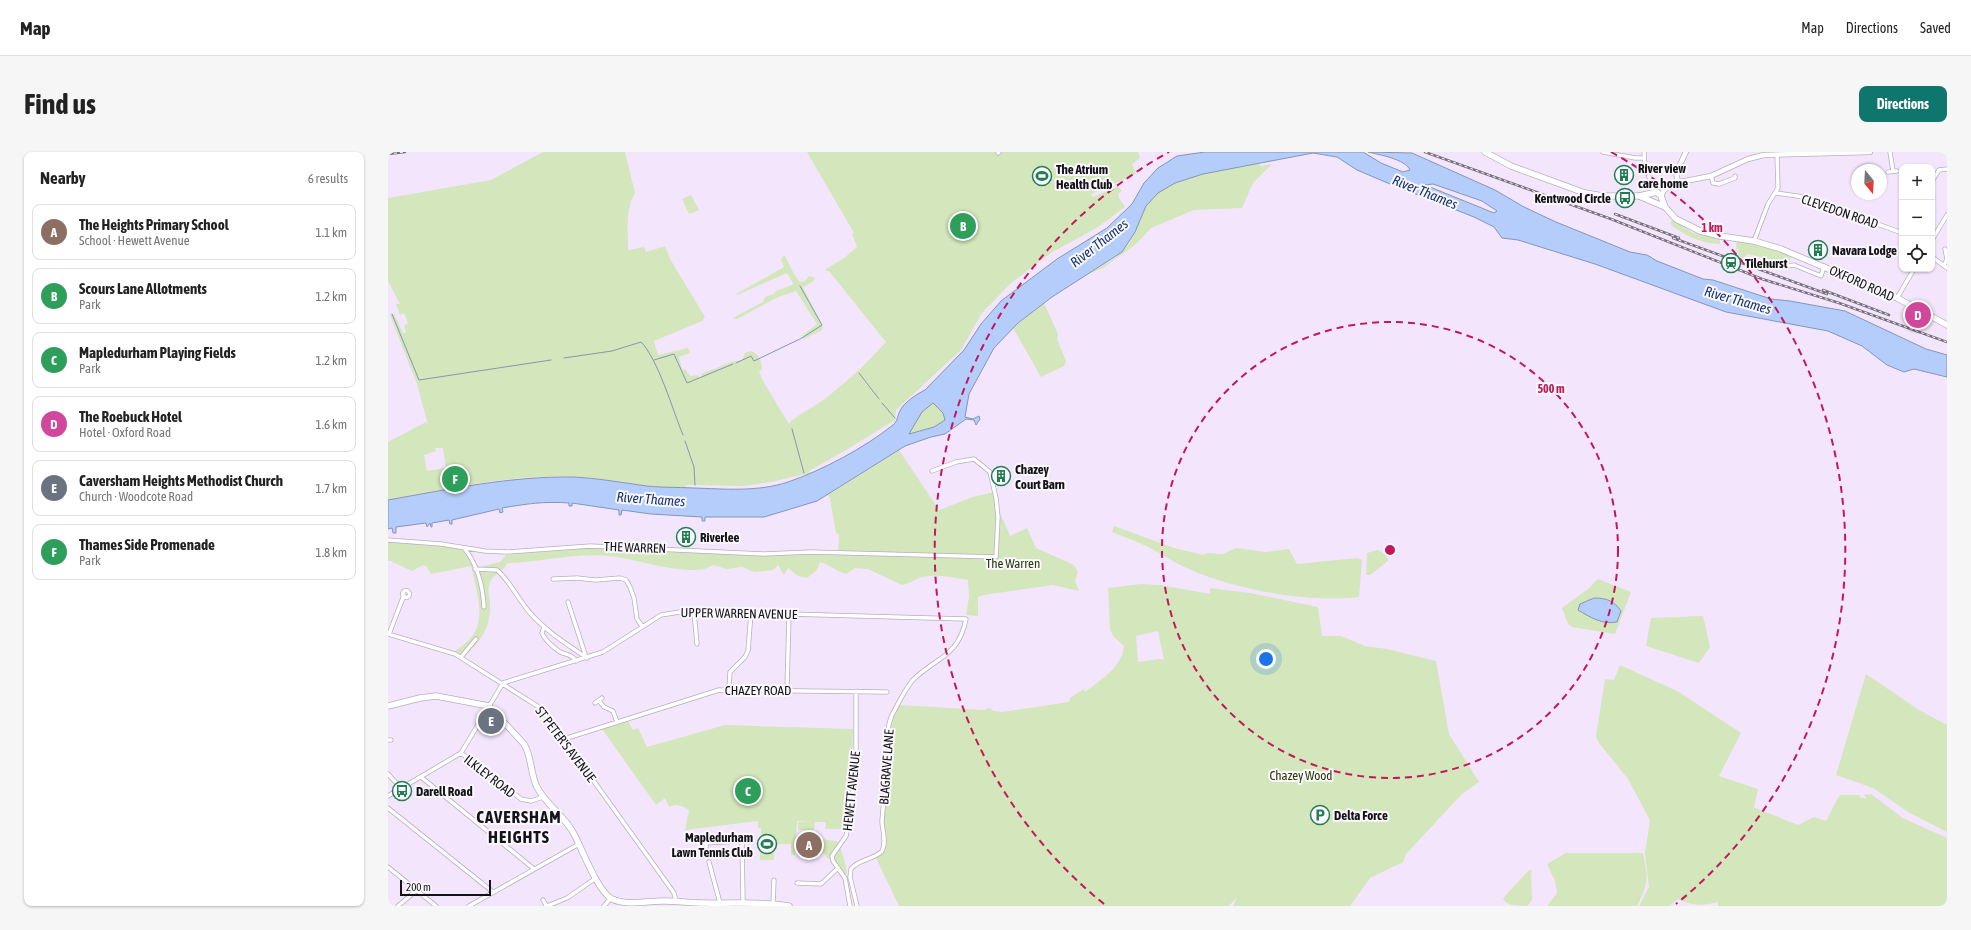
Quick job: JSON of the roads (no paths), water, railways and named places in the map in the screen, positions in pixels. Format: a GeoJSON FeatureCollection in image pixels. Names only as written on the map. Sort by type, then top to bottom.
{"type":"FeatureCollection","features":[{"type":"Feature","properties":{"kind":"main road","name":"OXFORD ROAD"},"geometry":{"type":"LineString","coordinates":[[1485,152],[1511,166],[1586,193],[1603,196],[1639,196],[1657,194],[1665,207],[1676,219],[1700,231],[1720,236],[1754,241],[1781,249],[1897,298],[1947,325]]}},
{"type":"Feature","properties":{"kind":"main road"},"geometry":{"type":"LineString","coordinates":[[1657,194],[1660,202],[1653,202],[1657,194]]}},
{"type":"Feature","properties":{"kind":"main road","name":"OXFORD ROAD"},"geometry":{"type":"LineString","coordinates":[[1639,196],[1665,207]]}},
{"type":"Feature","properties":{"kind":"main road"},"geometry":{"type":"LineString","coordinates":[[388,706],[431,696],[489,706],[524,744],[529,757],[534,780],[543,797],[569,825],[602,889],[610,899],[623,903],[676,901],[717,904],[743,902],[789,906]]}},
{"type":"Feature","properties":{"kind":"street"},"geometry":{"type":"LineString","coordinates":[[1603,152],[1635,158],[1644,158]]}},
{"type":"Feature","properties":{"kind":"street"},"geometry":{"type":"LineString","coordinates":[[1644,152],[1649,177],[1657,194],[1678,182],[1711,176],[1748,160],[1764,155],[1870,152]]}},
{"type":"Feature","properties":{"kind":"street"},"geometry":{"type":"LineString","coordinates":[[1678,182],[1676,171],[1686,152]]}},
{"type":"Feature","properties":{"kind":"street"},"geometry":{"type":"LineString","coordinates":[[1888,172],[1895,171],[1890,152]]}},
{"type":"Feature","properties":{"kind":"street"},"geometry":{"type":"LineString","coordinates":[[1754,241],[1768,204],[1776,194],[1778,188],[1777,155]]}},
{"type":"Feature","properties":{"kind":"street"},"geometry":{"type":"LineString","coordinates":[[1935,176],[1942,168],[1947,169]]}},
{"type":"Feature","properties":{"kind":"street"},"geometry":{"type":"LineString","coordinates":[[1711,176],[1713,183],[1719,184],[1735,178],[1734,176]]}},
{"type":"Feature","properties":{"kind":"street","name":"CLEVEDON ROAD"},"geometry":{"type":"LineString","coordinates":[[1776,194],[1804,197],[1899,232]]}},
{"type":"Feature","properties":{"kind":"street"},"geometry":{"type":"LineString","coordinates":[[1934,236],[1947,215]]}},
{"type":"Feature","properties":{"kind":"street"},"geometry":{"type":"LineString","coordinates":[[1935,259],[1945,267],[1947,259],[1945,249]]}},
{"type":"Feature","properties":{"kind":"street"},"geometry":{"type":"LineString","coordinates":[[1781,267],[1794,265],[1821,276],[1824,266]]}},
{"type":"Feature","properties":{"kind":"street"},"geometry":{"type":"LineString","coordinates":[[1897,298],[1912,272]]}},
{"type":"Feature","properties":{"kind":"street","name":"THE WARREN"},"geometry":{"type":"LineString","coordinates":[[388,540],[441,544],[465,549],[507,552],[590,546],[764,554],[811,552],[996,557],[998,517],[996,498],[990,472],[974,459],[956,462],[932,471]]}},
{"type":"Feature","properties":{"kind":"street"},"geometry":{"type":"LineString","coordinates":[[465,549],[471,557],[482,590],[484,607]]}},
{"type":"Feature","properties":{"kind":"street"},"geometry":{"type":"LineString","coordinates":[[471,557],[475,550]]}},
{"type":"Feature","properties":{"kind":"street"},"geometry":{"type":"LineString","coordinates":[[475,569],[493,569],[501,573],[518,599],[544,627],[560,641],[587,658]]}},
{"type":"Feature","properties":{"kind":"street"},"geometry":{"type":"LineString","coordinates":[[555,578],[595,580],[620,578],[626,580],[630,586],[634,598],[637,619],[642,626]]}},
{"type":"Feature","properties":{"kind":"street"},"geometry":{"type":"LineString","coordinates":[[389,634],[404,595]]}},
{"type":"Feature","properties":{"kind":"street"},"geometry":{"type":"LineString","coordinates":[[568,602],[587,658]]}},
{"type":"Feature","properties":{"kind":"street"},"geometry":{"type":"LineString","coordinates":[[694,612],[697,644]]}},
{"type":"Feature","properties":{"kind":"street","name":"UPPER WARREN AVENUE"},"geometry":{"type":"LineString","coordinates":[[503,683],[603,652],[642,626],[661,615],[670,613],[751,613],[966,619]]}},
{"type":"Feature","properties":{"kind":"street"},"geometry":{"type":"LineString","coordinates":[[729,689],[729,674],[748,651],[751,613]]}},
{"type":"Feature","properties":{"kind":"street"},"geometry":{"type":"LineString","coordinates":[[787,689],[789,614]]}},
{"type":"Feature","properties":{"kind":"street","name":"BLAGRAVE LANE"},"geometry":{"type":"LineString","coordinates":[[850,877],[852,867],[879,854],[883,847],[882,816],[888,768],[888,736],[892,716],[912,682],[951,652],[963,634],[966,619]]}},
{"type":"Feature","properties":{"kind":"street"},"geometry":{"type":"LineString","coordinates":[[544,627],[542,633],[545,639],[559,652],[572,656],[576,661]]}},
{"type":"Feature","properties":{"kind":"street","name":"ST PETER'S AVENUE"},"geometry":{"type":"LineString","coordinates":[[389,634],[446,650],[461,657],[542,709],[674,893],[676,901]]}},
{"type":"Feature","properties":{"kind":"street"},"geometry":{"type":"LineString","coordinates":[[461,657],[476,639]]}},
{"type":"Feature","properties":{"kind":"street"},"geometry":{"type":"LineString","coordinates":[[388,796],[461,753],[503,683]]}},
{"type":"Feature","properties":{"kind":"street","name":"CHAZEY ROAD"},"geometry":{"type":"LineString","coordinates":[[564,739],[710,692],[729,689],[887,692]]}},
{"type":"Feature","properties":{"kind":"street","name":"HEWETT AVENUE"},"geometry":{"type":"LineString","coordinates":[[850,906],[845,878],[833,859],[833,854],[848,832],[856,765],[856,691]]}},
{"type":"Feature","properties":{"kind":"street"},"geometry":{"type":"LineString","coordinates":[[599,701],[604,707],[613,711],[617,722]]}},
{"type":"Feature","properties":{"kind":"street","name":"ILKLEY ROAD"},"geometry":{"type":"LineString","coordinates":[[461,753],[520,799],[530,801],[543,797]]}},
{"type":"Feature","properties":{"kind":"street"},"geometry":{"type":"LineString","coordinates":[[388,774],[401,788]]}},
{"type":"Feature","properties":{"kind":"street"},"geometry":{"type":"LineString","coordinates":[[421,777],[534,869]]}},
{"type":"Feature","properties":{"kind":"street"},"geometry":{"type":"LineString","coordinates":[[388,808],[493,892]]}},
{"type":"Feature","properties":{"kind":"street"},"geometry":{"type":"LineString","coordinates":[[706,848],[706,842],[742,842],[743,902]]}},
{"type":"Feature","properties":{"kind":"street"},"geometry":{"type":"LineString","coordinates":[[469,906],[579,844]]}},
{"type":"Feature","properties":{"kind":"street"},"geometry":{"type":"LineString","coordinates":[[709,862],[717,904]]}},
{"type":"Feature","properties":{"kind":"street"},"geometry":{"type":"LineString","coordinates":[[388,867],[436,906]]}},
{"type":"Feature","properties":{"kind":"street"},"geometry":{"type":"LineString","coordinates":[[797,883],[802,882],[821,884],[838,868]]}},
{"type":"Feature","properties":{"kind":"street"},"geometry":{"type":"LineString","coordinates":[[845,878],[850,877],[857,906]]}},
{"type":"Feature","properties":{"kind":"street"},"geometry":{"type":"LineString","coordinates":[[543,900],[547,906],[558,904],[596,878]]}},
{"type":"Feature","properties":{"kind":"street"},"geometry":{"type":"LineString","coordinates":[[773,904],[775,881]]}},
{"type":"Feature","properties":{"kind":"street"},"geometry":{"type":"LineString","coordinates":[[398,906],[417,890]]}},
{"type":"Feature","properties":{"kind":"street"},"geometry":{"type":"LineString","coordinates":[[604,906],[610,899]]}},
{"type":"Feature","properties":{"kind":"water","name":"River Thames"},"geometry":{"type":"Polygon","coordinates":[[[1205,152],[1363,152],[1381,163],[1403,172],[1410,170],[1398,160],[1368,152],[1412,153],[1495,190],[1524,207],[1556,222],[1630,252],[1647,255],[1657,261],[1703,279],[1713,280],[1771,299],[1845,311],[1926,349],[1947,355],[1947,377],[1914,369],[1904,372],[1887,365],[1862,346],[1828,331],[1726,312],[1595,264],[1518,240],[1502,238],[1494,227],[1474,217],[1357,170],[1337,157],[1313,153],[1203,174],[1175,183],[1158,193],[1146,206],[1135,232],[1122,252],[1052,297],[1018,323],[994,348],[969,394],[965,417],[973,419],[979,416],[980,419],[976,425],[974,420],[966,419],[945,434],[905,446],[817,501],[764,517],[705,517],[705,521],[702,521],[702,517],[651,514],[622,510],[621,515],[619,515],[619,510],[572,503],[572,506],[569,506],[569,503],[560,502],[527,504],[502,508],[503,512],[500,513],[499,509],[452,520],[452,524],[450,524],[449,520],[432,523],[432,527],[430,523],[427,527],[426,523],[396,527],[396,533],[393,533],[392,528],[388,529],[388,500],[481,484],[550,477],[574,477],[654,487],[753,489],[788,482],[829,465],[882,434],[893,425],[904,405],[914,396],[925,390],[964,350],[981,324],[1001,301],[1057,259],[1107,228],[1132,204],[1144,183],[1158,168],[1177,156],[1205,152]],[[1433,184],[1425,185],[1494,213],[1497,211],[1482,201],[1433,184]],[[933,403],[922,412],[909,434],[934,427],[945,420],[943,413],[933,403]]]}},
{"type":"Feature","properties":{"kind":"water"},"geometry":{"type":"Polygon","coordinates":[[[1594,598],[1613,602],[1621,611],[1617,622],[1612,623],[1601,621],[1578,610],[1580,604],[1594,598]]]}},
{"type":"Feature","properties":{"kind":"waterway"},"geometry":{"type":"LineString","coordinates":[[736,363],[751,356],[754,361],[802,338],[822,325],[800,286]]}},
{"type":"Feature","properties":{"kind":"waterway"},"geometry":{"type":"LineString","coordinates":[[392,314],[419,380],[551,360]]}},
{"type":"Feature","properties":{"kind":"waterway"},"geometry":{"type":"LineString","coordinates":[[564,358],[612,351],[641,342],[653,360],[665,386],[683,435]]}},
{"type":"Feature","properties":{"kind":"waterway"},"geometry":{"type":"LineString","coordinates":[[654,360],[674,354],[687,383],[733,364]]}},
{"type":"Feature","properties":{"kind":"waterway"},"geometry":{"type":"LineString","coordinates":[[859,373],[879,399]]}},
{"type":"Feature","properties":{"kind":"waterway"},"geometry":{"type":"LineString","coordinates":[[882,403],[895,418]]}},
{"type":"Feature","properties":{"kind":"waterway"},"geometry":{"type":"LineString","coordinates":[[792,429],[804,473]]}},
{"type":"Feature","properties":{"kind":"waterway"},"geometry":{"type":"LineString","coordinates":[[685,441],[694,467],[695,485]]}},
{"type":"Feature","properties":{"kind":"railway"},"geometry":{"type":"LineString","coordinates":[[388,154],[405,152]]}},
{"type":"Feature","properties":{"kind":"railway"},"geometry":{"type":"LineString","coordinates":[[1425,152],[1611,219],[1762,279],[1839,303],[1947,342]]}},
{"type":"Feature","properties":{"kind":"railway"},"geometry":{"type":"LineString","coordinates":[[1615,214],[1679,238]]}},
{"type":"Feature","properties":{"kind":"railway"},"geometry":{"type":"LineString","coordinates":[[1673,238],[1827,294]]}},
{"type":"Feature","properties":{"kind":"railway"},"geometry":{"type":"LineString","coordinates":[[1823,290],[1889,315]]}},
{"type":"Feature","properties":{"kind":"place","name":"River view care home"},"geometry":{"type":"Point","coordinates":[1624,175]}},
{"type":"Feature","properties":{"kind":"place","name":"The Atrium Health Club"},"geometry":{"type":"Point","coordinates":[1042,176]}},
{"type":"Feature","properties":{"kind":"place","name":"Kentwood Circle"},"geometry":{"type":"Point","coordinates":[1625,198]}},
{"type":"Feature","properties":{"kind":"place","name":"Scours Lane Allotments"},"geometry":{"type":"Point","coordinates":[963,226]}},
{"type":"Feature","properties":{"kind":"place","name":"Navara Lodge"},"geometry":{"type":"Point","coordinates":[1818,250]}},
{"type":"Feature","properties":{"kind":"place","name":"Tilehurst"},"geometry":{"type":"Point","coordinates":[1731,263]}},
{"type":"Feature","properties":{"kind":"place","name":"The Roebuck Hotel"},"geometry":{"type":"Point","coordinates":[1918,315]}},
{"type":"Feature","properties":{"kind":"place","name":"Chazey Court Barn"},"geometry":{"type":"Point","coordinates":[1001,476]}},
{"type":"Feature","properties":{"kind":"place","name":"Thames Side Promenade"},"geometry":{"type":"Point","coordinates":[455,479]}},
{"type":"Feature","properties":{"kind":"place","name":"Riverlee"},"geometry":{"type":"Point","coordinates":[686,537]}},
{"type":"Feature","properties":{"kind":"place","name":"Caversham Heights Methodist Church"},"geometry":{"type":"Point","coordinates":[491,721]}},
{"type":"Feature","properties":{"kind":"place","name":"Darell Road"},"geometry":{"type":"Point","coordinates":[402,791]}},
{"type":"Feature","properties":{"kind":"place","name":"Mapledurham Playing Fields"},"geometry":{"type":"Point","coordinates":[748,791]}},
{"type":"Feature","properties":{"kind":"place","name":"Delta Force"},"geometry":{"type":"Point","coordinates":[1320,815]}},
{"type":"Feature","properties":{"kind":"place","name":"Mapledurham Lawn Tennis Club"},"geometry":{"type":"Point","coordinates":[767,844]}},
{"type":"Feature","properties":{"kind":"place","name":"The Heights Primary School"},"geometry":{"type":"Point","coordinates":[809,845]}},
{"type":"Feature","properties":{"kind":"district","name":"CAVERSHAM HEIGHTS"},"geometry":{"type":"Point","coordinates":[519,827]}},
{"type":"Feature","properties":{"kind":"park label","name":"The Warren"},"geometry":{"type":"Point","coordinates":[1013,563]}},
{"type":"Feature","properties":{"kind":"park label","name":"Chazey Wood"},"geometry":{"type":"Point","coordinates":[1301,775]}}]}
